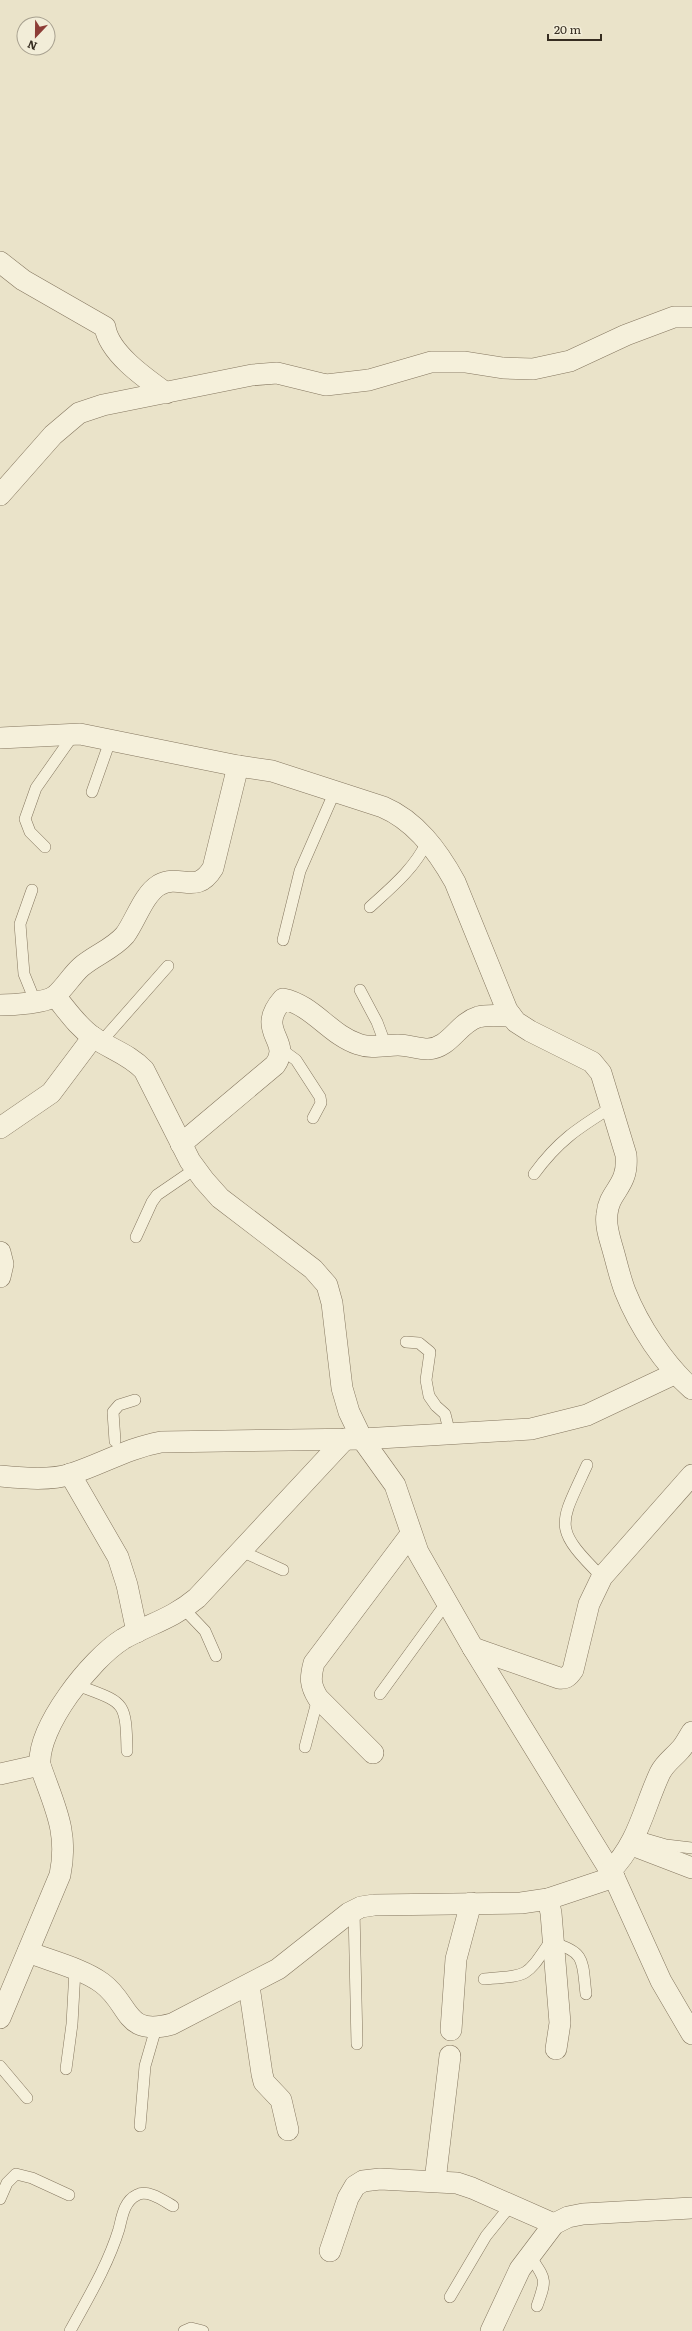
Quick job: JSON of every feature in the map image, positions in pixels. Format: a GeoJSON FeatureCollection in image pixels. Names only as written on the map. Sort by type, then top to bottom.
{"type":"FeatureCollection","features":[{"type":"Feature","properties":{"kind":"street"},"geometry":{"type":"LineString","coordinates":[[0,262],[23,280],[105,327],[109,341],[128,363],[166,393]]}},
{"type":"Feature","properties":{"kind":"street"},"geometry":{"type":"LineString","coordinates":[[0,495],[53,435],[79,413],[103,406],[252,375],[277,373],[326,385],[369,380],[431,362],[465,362],[503,368],[533,369],[570,361],[626,335],[674,317],[692,317]]}},
{"type":"Feature","properties":{"kind":"street"},"geometry":{"type":"LineString","coordinates":[[0,738],[74,734],[290,775],[400,814],[414,825],[445,865],[455,882],[507,1010],[530,1031],[592,1062],[601,1072],[626,1155],[628,1169],[623,1182],[610,1202],[606,1214],[607,1226],[624,1290],[664,1361],[674,1374],[692,1388]]}},
{"type":"Feature","properties":{"kind":"street"},"geometry":{"type":"LineString","coordinates":[[0,1005],[35,1001],[55,996],[81,967],[115,945],[125,934],[150,893],[160,885],[171,882],[198,883],[207,878],[214,868],[238,766]]}},
{"type":"Feature","properties":{"kind":"street"},"geometry":{"type":"LineString","coordinates":[[55,996],[82,1028],[97,1039],[134,1059],[144,1070],[195,1169],[220,1198],[313,1269],[327,1286],[332,1303],[342,1388],[349,1412],[353,1439],[394,1485],[401,1499],[418,1552],[472,1648],[612,1874],[661,1981],[692,2034]]}},
{"type":"Feature","properties":{"kind":"street"},"geometry":{"type":"LineString","coordinates":[[181,1144],[275,1065],[280,1058],[281,1049],[271,1027],[272,1020],[284,999],[301,1005],[358,1044],[371,1047],[386,1046],[437,1048],[477,1017],[486,1015],[512,1016]]}},
{"type":"Feature","properties":{"kind":"street"},"geometry":{"type":"LineString","coordinates":[[0,1128],[51,1093],[97,1039]]}},
{"type":"Feature","properties":{"kind":"street"},"geometry":{"type":"LineString","coordinates":[[0,1252],[3,1264],[0,1277]]}},
{"type":"Feature","properties":{"kind":"street"},"geometry":{"type":"LineString","coordinates":[[0,1476],[56,1478],[70,1474],[116,1448],[161,1442],[353,1439],[530,1429],[560,1423],[587,1415],[674,1374]]}},
{"type":"Feature","properties":{"kind":"street"},"geometry":{"type":"LineString","coordinates":[[0,2018],[60,1875],[64,1853],[63,1832],[40,1765],[40,1755],[44,1738],[61,1705],[108,1649],[137,1632],[184,1609],[353,1439]]}},
{"type":"Feature","properties":{"kind":"street"},"geometry":{"type":"LineString","coordinates":[[70,1474],[118,1557],[127,1586],[137,1632]]}},
{"type":"Feature","properties":{"kind":"street"},"geometry":{"type":"LineString","coordinates":[[472,1648],[559,1678],[569,1676],[573,1670],[589,1604],[602,1577],[692,1475]]}},
{"type":"Feature","properties":{"kind":"street"},"geometry":{"type":"LineString","coordinates":[[373,1753],[318,1698],[312,1688],[310,1678],[314,1663],[411,1534]]}},
{"type":"Feature","properties":{"kind":"street"},"geometry":{"type":"LineString","coordinates":[[28,1952],[75,1970],[102,1983],[112,1992],[130,2018],[142,2026],[156,2028],[172,2024],[249,1986],[278,1969],[354,1910],[374,1905],[521,1903],[548,1898],[612,1874],[633,1840],[661,1772],[669,1760],[681,1749],[692,1732]]}},
{"type":"Feature","properties":{"kind":"street"},"geometry":{"type":"LineString","coordinates":[[0,1774],[40,1765]]}},
{"type":"Feature","properties":{"kind":"street"},"geometry":{"type":"LineString","coordinates":[[633,1840],[692,1868]]}},
{"type":"Feature","properties":{"kind":"street"},"geometry":{"type":"LineString","coordinates":[[548,1898],[560,2023],[556,2049]]}},
{"type":"Feature","properties":{"kind":"street"},"geometry":{"type":"LineString","coordinates":[[451,2030],[456,1959],[471,1904]]}},
{"type":"Feature","properties":{"kind":"street"},"geometry":{"type":"LineString","coordinates":[[249,1986],[264,2082],[281,2100],[288,2130]]}},
{"type":"Feature","properties":{"kind":"street"},"geometry":{"type":"LineString","coordinates":[[434,2181],[450,2056]]}},
{"type":"Feature","properties":{"kind":"street"},"geometry":{"type":"LineString","coordinates":[[330,2251],[348,2198],[355,2186],[362,2181],[380,2179],[457,2183],[472,2188],[554,2224]]}},
{"type":"Feature","properties":{"kind":"street"},"geometry":{"type":"LineString","coordinates":[[491,2331],[511,2284],[554,2224],[568,2217],[583,2214],[692,2208]]}},
{"type":"Feature","properties":{"kind":"lane"},"geometry":{"type":"LineString","coordinates":[[45,847],[30,832],[25,818],[36,788],[74,734]]}},
{"type":"Feature","properties":{"kind":"lane"},"geometry":{"type":"LineString","coordinates":[[92,792],[110,741]]}},
{"type":"Feature","properties":{"kind":"lane"},"geometry":{"type":"LineString","coordinates":[[283,940],[300,871],[335,790]]}},
{"type":"Feature","properties":{"kind":"lane"},"geometry":{"type":"LineString","coordinates":[[370,907],[408,873],[420,857],[427,842]]}},
{"type":"Feature","properties":{"kind":"lane"},"geometry":{"type":"LineString","coordinates":[[32,890],[20,924],[24,974],[35,1001]]}},
{"type":"Feature","properties":{"kind":"lane"},"geometry":{"type":"LineString","coordinates":[[97,1039],[168,966]]}},
{"type":"Feature","properties":{"kind":"lane"},"geometry":{"type":"LineString","coordinates":[[360,990],[377,1022],[386,1046]]}},
{"type":"Feature","properties":{"kind":"lane"},"geometry":{"type":"LineString","coordinates":[[281,1049],[296,1060],[320,1097],[322,1103],[313,1118]]}},
{"type":"Feature","properties":{"kind":"lane"},"geometry":{"type":"LineString","coordinates":[[534,1174],[552,1150],[582,1125],[612,1107]]}},
{"type":"Feature","properties":{"kind":"lane"},"geometry":{"type":"LineString","coordinates":[[136,1237],[152,1202],[157,1195],[195,1169]]}},
{"type":"Feature","properties":{"kind":"lane"},"geometry":{"type":"LineString","coordinates":[[406,1342],[419,1343],[430,1352],[426,1380],[429,1396],[436,1406],[445,1414],[450,1434]]}},
{"type":"Feature","properties":{"kind":"lane"},"geometry":{"type":"LineString","coordinates":[[116,1448],[112,1412],[119,1405],[135,1400]]}},
{"type":"Feature","properties":{"kind":"lane"},"geometry":{"type":"LineString","coordinates":[[587,1465],[567,1510],[564,1524],[574,1549],[602,1577]]}},
{"type":"Feature","properties":{"kind":"lane"},"geometry":{"type":"LineString","coordinates":[[241,1551],[283,1570]]}},
{"type":"Feature","properties":{"kind":"lane"},"geometry":{"type":"LineString","coordinates":[[380,1694],[447,1602]]}},
{"type":"Feature","properties":{"kind":"lane"},"geometry":{"type":"LineString","coordinates":[[184,1609],[205,1631],[216,1656]]}},
{"type":"Feature","properties":{"kind":"lane"},"geometry":{"type":"LineString","coordinates":[[77,1685],[110,1698],[124,1710],[126,1719],[127,1751]]}},
{"type":"Feature","properties":{"kind":"lane"},"geometry":{"type":"LineString","coordinates":[[305,1747],[318,1698]]}},
{"type":"Feature","properties":{"kind":"lane"},"geometry":{"type":"LineString","coordinates":[[633,1840],[673,1847],[692,1848]]}},
{"type":"Feature","properties":{"kind":"lane"},"geometry":{"type":"LineString","coordinates":[[354,1910],[357,2044]]}},
{"type":"Feature","properties":{"kind":"lane"},"geometry":{"type":"LineString","coordinates":[[484,1980],[522,1976],[530,1972],[553,1941],[571,1948],[577,1953],[582,1963],[586,1994]]}},
{"type":"Feature","properties":{"kind":"lane"},"geometry":{"type":"LineString","coordinates":[[66,2069],[72,2024],[75,1970]]}},
{"type":"Feature","properties":{"kind":"lane"},"geometry":{"type":"LineString","coordinates":[[140,2126],[145,2066],[156,2028]]}},
{"type":"Feature","properties":{"kind":"lane"},"geometry":{"type":"LineString","coordinates":[[0,2066],[27,2098]]}},
{"type":"Feature","properties":{"kind":"lane"},"geometry":{"type":"LineString","coordinates":[[0,2199],[7,2183],[16,2174],[32,2178],[70,2195]]}},
{"type":"Feature","properties":{"kind":"lane"},"geometry":{"type":"LineString","coordinates":[[70,2331],[104,2268],[124,2208],[131,2198],[138,2194],[152,2195],[173,2206]]}},
{"type":"Feature","properties":{"kind":"lane"},"geometry":{"type":"LineString","coordinates":[[450,2297],[486,2236],[511,2205]]}},
{"type":"Feature","properties":{"kind":"lane"},"geometry":{"type":"LineString","coordinates":[[530,2256],[544,2278],[544,2286],[537,2306]]}},
{"type":"Feature","properties":{"kind":"lane"},"geometry":{"type":"LineString","coordinates":[[184,2331],[191,2328],[203,2331]]}}]}
